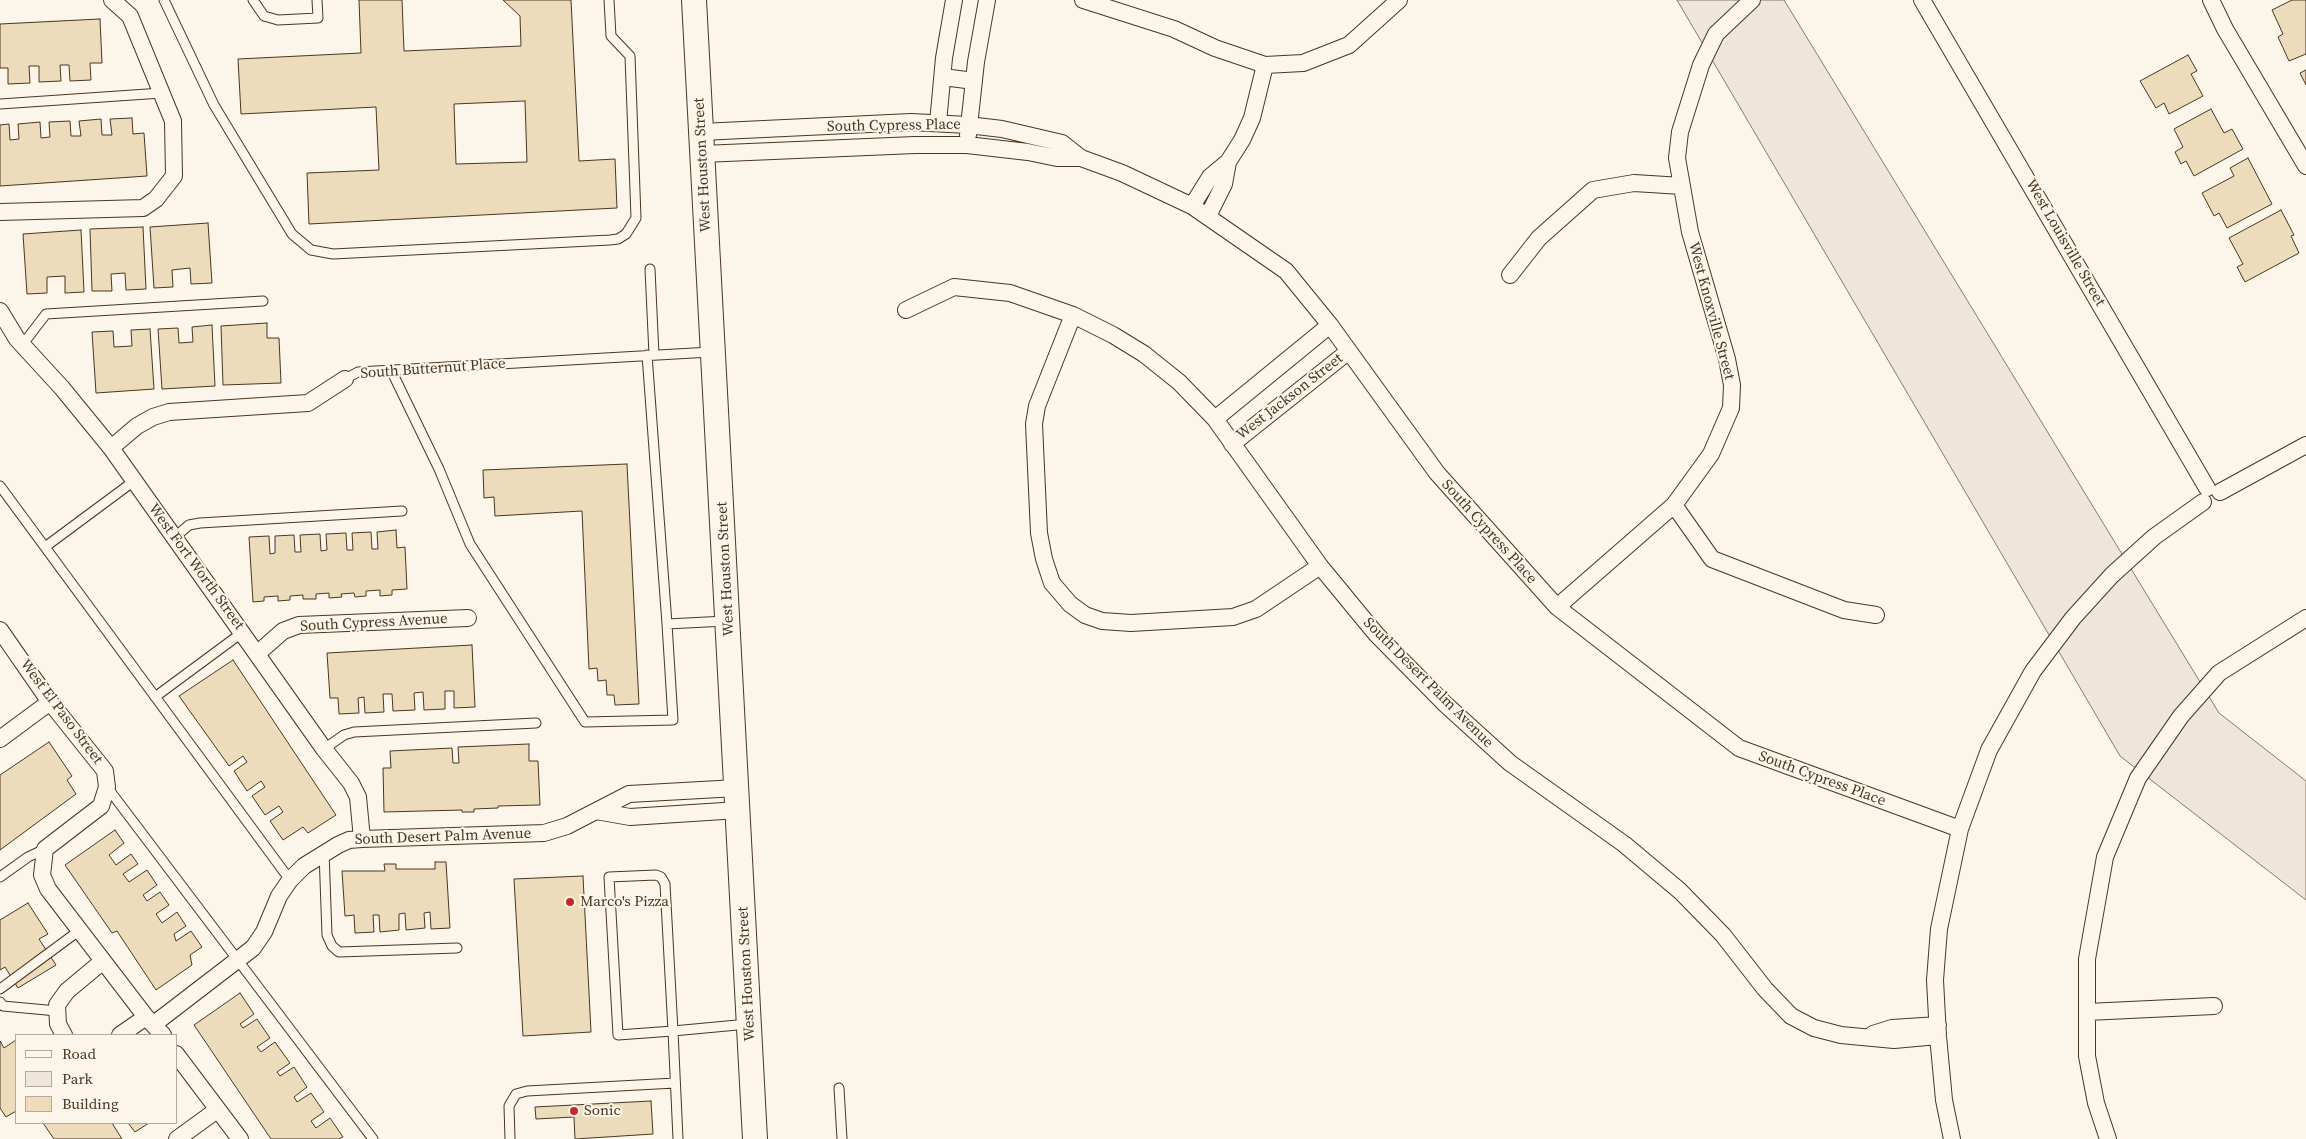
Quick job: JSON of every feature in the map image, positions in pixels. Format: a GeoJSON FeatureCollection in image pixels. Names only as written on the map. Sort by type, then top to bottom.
{"type":"FeatureCollection","features":[{"type":"Feature","properties":{"kind":"main road","name":"West Houston Street"},"geometry":{"type":"LineString","coordinates":[[694,0],[755,1139]]}},
{"type":"Feature","properties":{"kind":"street"},"geometry":{"type":"LineString","coordinates":[[0,212],[142,208],[156,199],[174,176],[173,120],[130,16],[112,0]]}},
{"type":"Feature","properties":{"kind":"street"},"geometry":{"type":"LineString","coordinates":[[938,123],[942,77],[954,0]]}},
{"type":"Feature","properties":{"kind":"street"},"geometry":{"type":"LineString","coordinates":[[967,145],[974,81],[987,0]]}},
{"type":"Feature","properties":{"kind":"street"},"geometry":{"type":"LineString","coordinates":[[1083,0],[1174,29],[1215,48],[1265,65],[1303,63],[1349,45],[1399,0]]}},
{"type":"Feature","properties":{"kind":"street","name":"West Knoxville Street"},"geometry":{"type":"LineString","coordinates":[[1556,606],[1674,505],[1711,454],[1731,408],[1732,385],[1727,359],[1690,232],[1677,158],[1680,132],[1701,65],[1716,34],[1752,0]]}},
{"type":"Feature","properties":{"kind":"street","name":"West Louisville Street"},"geometry":{"type":"LineString","coordinates":[[1922,0],[2210,494]]}},
{"type":"Feature","properties":{"kind":"street"},"geometry":{"type":"LineString","coordinates":[[2211,0],[2225,29],[2306,166]]}},
{"type":"Feature","properties":{"kind":"street"},"geometry":{"type":"LineString","coordinates":[[1208,216],[1224,184],[1228,162],[1252,118],[1265,65]]}},
{"type":"Feature","properties":{"kind":"street"},"geometry":{"type":"LineString","coordinates":[[942,77],[974,81]]}},
{"type":"Feature","properties":{"kind":"street","name":"South Cypress Place"},"geometry":{"type":"LineString","coordinates":[[702,143],[911,122],[968,125],[1026,134],[1062,143],[1081,158],[1122,173],[1192,206],[1286,272],[1349,350],[1437,473],[1556,606],[1738,748],[1960,828]]}},
{"type":"Feature","properties":{"kind":"street","name":"South Cypress Place"},"geometry":{"type":"LineString","coordinates":[[702,143],[967,145],[1057,158],[1081,158]]}},
{"type":"Feature","properties":{"kind":"street"},"geometry":{"type":"LineString","coordinates":[[1192,206],[1210,177],[1228,162]]}},
{"type":"Feature","properties":{"kind":"street"},"geometry":{"type":"LineString","coordinates":[[1510,275],[1538,238],[1593,190],[1634,183],[1682,186]]}},
{"type":"Feature","properties":{"kind":"street","name":"South Desert Palm Avenue"},"geometry":{"type":"LineString","coordinates":[[906,310],[954,287],[1010,293],[1073,315],[1113,335],[1144,354],[1180,382],[1215,419],[1320,566],[1376,634],[1444,703],[1510,763],[1624,844],[1680,891],[1723,935],[1764,989],[1791,1016],[1814,1028],[1841,1035],[1866,1036],[1892,1028],[1938,1031]]}},
{"type":"Feature","properties":{"kind":"street","name":"West Fort Worth Street"},"geometry":{"type":"LineString","coordinates":[[0,312],[6,335],[23,344],[111,448],[258,653],[324,750],[351,783],[358,797],[362,839]]}},
{"type":"Feature","properties":{"kind":"street"},"geometry":{"type":"LineString","coordinates":[[1073,315],[1037,406],[1034,424],[1039,532],[1044,559],[1052,583],[1070,604],[1085,615],[1102,621],[1131,623],[1233,617],[1256,609],[1320,566]]}},
{"type":"Feature","properties":{"kind":"street","name":"West Jackson Street"},"geometry":{"type":"LineString","coordinates":[[1215,419],[1330,325]]}},
{"type":"Feature","properties":{"kind":"street","name":"West Jackson Street"},"geometry":{"type":"LineString","coordinates":[[1232,444],[1349,350]]}},
{"type":"Feature","properties":{"kind":"street","name":"South Butternut Place"},"geometry":{"type":"LineString","coordinates":[[111,448],[136,426],[169,412],[308,403],[345,379]]}},
{"type":"Feature","properties":{"kind":"street"},"geometry":{"type":"LineString","coordinates":[[1952,1139],[1944,1100],[1938,1031],[1935,980],[1939,929],[1960,828],[1990,750],[2033,671],[2073,618],[2112,575],[2154,537],[2210,494],[2306,445]]}},
{"type":"Feature","properties":{"kind":"street"},"geometry":{"type":"LineString","coordinates":[[1674,505],[1712,559],[1844,610],[1876,615]]}},
{"type":"Feature","properties":{"kind":"street","name":"South Cypress Avenue"},"geometry":{"type":"LineString","coordinates":[[258,653],[283,631],[299,625],[468,618]]}},
{"type":"Feature","properties":{"kind":"street"},"geometry":{"type":"LineString","coordinates":[[2108,1139],[2096,1103],[2087,1056],[2087,959],[2105,857],[2138,778],[2181,716],[2219,673],[2306,618]]}},
{"type":"Feature","properties":{"kind":"street","name":"West El Paso Street"},"geometry":{"type":"LineString","coordinates":[[0,630],[50,702],[105,771],[107,787]]}},
{"type":"Feature","properties":{"kind":"street"},"geometry":{"type":"LineString","coordinates":[[0,739],[50,702]]}},
{"type":"Feature","properties":{"kind":"street"},"geometry":{"type":"LineString","coordinates":[[107,787],[101,806],[45,849],[42,875],[48,889],[154,1025],[123,1034]]}},
{"type":"Feature","properties":{"kind":"street"},"geometry":{"type":"LineString","coordinates":[[643,793],[644,816]]}},
{"type":"Feature","properties":{"kind":"street","name":"South Desert Palm Avenue"},"geometry":{"type":"LineString","coordinates":[[154,1025],[253,948],[264,932],[279,896],[290,880],[304,866],[324,851],[349,840],[544,833],[567,826],[629,794],[643,793],[738,799]]}},
{"type":"Feature","properties":{"kind":"street"},"geometry":{"type":"LineString","coordinates":[[596,810],[630,817],[644,816],[738,799]]}},
{"type":"Feature","properties":{"kind":"street"},"geometry":{"type":"LineString","coordinates":[[63,1034],[58,1024],[57,1005],[66,991],[103,961]]}},
{"type":"Feature","properties":{"kind":"street"},"geometry":{"type":"LineString","coordinates":[[2087,1012],[2214,1006]]}},
{"type":"Feature","properties":{"kind":"street"},"geometry":{"type":"LineString","coordinates":[[178,1057],[240,1139]]}},
{"type":"Feature","properties":{"kind":"street"},"geometry":{"type":"LineString","coordinates":[[177,1139],[217,1110]]}},
{"type":"Feature","properties":{"kind":"lane"},"geometry":{"type":"LineString","coordinates":[[164,0],[214,105],[292,234],[311,250],[333,254],[610,240],[618,239],[626,234],[636,218],[630,56],[611,36],[609,0]]}},
{"type":"Feature","properties":{"kind":"lane"},"geometry":{"type":"LineString","coordinates":[[253,0],[264,16],[278,20],[318,18],[317,0]]}},
{"type":"Feature","properties":{"kind":"lane"},"geometry":{"type":"LineString","coordinates":[[0,104],[162,93]]}},
{"type":"Feature","properties":{"kind":"lane"},"geometry":{"type":"LineString","coordinates":[[391,370],[439,469],[470,544],[585,722],[673,720],[651,355],[650,269]]}},
{"type":"Feature","properties":{"kind":"lane"},"geometry":{"type":"LineString","coordinates":[[23,344],[46,314],[264,301]]}},
{"type":"Feature","properties":{"kind":"lane","name":"South Butternut Place"},"geometry":{"type":"LineString","coordinates":[[345,379],[358,372],[714,352]]}},
{"type":"Feature","properties":{"kind":"lane"},"geometry":{"type":"LineString","coordinates":[[45,547],[134,481]]}},
{"type":"Feature","properties":{"kind":"lane"},"geometry":{"type":"LineString","coordinates":[[0,486],[290,880]]}},
{"type":"Feature","properties":{"kind":"lane"},"geometry":{"type":"LineString","coordinates":[[175,537],[189,525],[200,523],[402,511]]}},
{"type":"Feature","properties":{"kind":"lane"},"geometry":{"type":"LineString","coordinates":[[667,624],[728,621]]}},
{"type":"Feature","properties":{"kind":"lane"},"geometry":{"type":"LineString","coordinates":[[155,697],[242,632]]}},
{"type":"Feature","properties":{"kind":"lane"},"geometry":{"type":"LineString","coordinates":[[324,750],[344,734],[354,732],[536,723]]}},
{"type":"Feature","properties":{"kind":"lane"},"geometry":{"type":"LineString","coordinates":[[107,787],[373,1139]]}},
{"type":"Feature","properties":{"kind":"lane"},"geometry":{"type":"LineString","coordinates":[[0,877],[28,857],[45,849]]}},
{"type":"Feature","properties":{"kind":"lane"},"geometry":{"type":"LineString","coordinates":[[324,851],[327,935],[332,946],[339,952],[457,948]]}},
{"type":"Feature","properties":{"kind":"lane"},"geometry":{"type":"LineString","coordinates":[[678,1139],[673,1031],[664,880],[652,874],[609,877],[618,1035],[673,1031],[750,1024]]}},
{"type":"Feature","properties":{"kind":"lane"},"geometry":{"type":"LineString","coordinates":[[0,989],[80,930]]}},
{"type":"Feature","properties":{"kind":"lane"},"geometry":{"type":"LineString","coordinates":[[0,1002],[3,1006],[57,1011]]}},
{"type":"Feature","properties":{"kind":"lane"},"geometry":{"type":"LineString","coordinates":[[510,1139],[510,1106],[516,1094],[527,1091],[675,1083]]}},
{"type":"Feature","properties":{"kind":"lane"},"geometry":{"type":"LineString","coordinates":[[839,1088],[842,1139]]}},
{"type":"Feature","properties":{"kind":"green space"},"geometry":{"type":"Polygon","coordinates":[[[1677,0],[1784,0],[2219,713],[2306,781],[2306,900],[2120,756],[1677,0]]]}},
{"type":"Feature","properties":{"kind":"building"},"geometry":{"type":"Polygon","coordinates":[[[359,0],[402,0],[404,51],[521,46],[520,16],[503,0],[571,0],[579,161],[615,159],[617,208],[309,224],[307,173],[379,170],[376,107],[241,114],[238,59],[361,53],[359,0]],[[525,101],[454,104],[456,164],[527,162],[525,101]]]}},
{"type":"Feature","properties":{"kind":"building"},"geometry":{"type":"Polygon","coordinates":[[[2292,0],[2306,0],[2306,54],[2289,61],[2278,37],[2283,34],[2272,10],[2292,0]]]}},
{"type":"Feature","properties":{"kind":"building"},"geometry":{"type":"Polygon","coordinates":[[[100,19],[102,63],[90,63],[91,80],[70,81],[69,65],[60,65],[61,81],[39,82],[39,66],[29,66],[30,83],[8,84],[8,68],[0,68],[0,24],[100,19]]]}},
{"type":"Feature","properties":{"kind":"building"},"geometry":{"type":"Polygon","coordinates":[[[2188,55],[2197,71],[2191,74],[2203,96],[2169,114],[2164,103],[2156,108],[2140,81],[2188,55]]]}},
{"type":"Feature","properties":{"kind":"building"},"geometry":{"type":"Polygon","coordinates":[[[2306,70],[2306,85],[2300,73],[2306,70]]]}},
{"type":"Feature","properties":{"kind":"building"},"geometry":{"type":"Polygon","coordinates":[[[2211,109],[2224,133],[2232,129],[2243,149],[2194,176],[2186,161],[2181,164],[2175,152],[2183,147],[2174,129],[2211,109]]]}},
{"type":"Feature","properties":{"kind":"building"},"geometry":{"type":"Polygon","coordinates":[[[132,118],[133,134],[144,133],[147,176],[0,186],[0,125],[9,124],[10,140],[19,139],[18,124],[40,122],[41,138],[50,137],[49,122],[70,121],[71,136],[81,136],[79,121],[101,119],[102,135],[112,135],[110,119],[132,118]]]}},
{"type":"Feature","properties":{"kind":"building"},"geometry":{"type":"Polygon","coordinates":[[[2248,158],[2272,204],[2227,228],[2219,213],[2214,216],[2202,193],[2234,176],[2230,168],[2248,158]]]}},
{"type":"Feature","properties":{"kind":"building"},"geometry":{"type":"Polygon","coordinates":[[[2281,210],[2294,235],[2291,236],[2299,253],[2245,282],[2237,267],[2243,264],[2229,238],[2281,210]]]}},
{"type":"Feature","properties":{"kind":"building"},"geometry":{"type":"Polygon","coordinates":[[[208,223],[212,283],[191,284],[190,268],[172,270],[173,287],[154,288],[150,227],[208,223]]]}},
{"type":"Feature","properties":{"kind":"building"},"geometry":{"type":"Polygon","coordinates":[[[143,227],[146,289],[126,290],[125,273],[111,274],[112,291],[92,291],[90,229],[143,227]]]}},
{"type":"Feature","properties":{"kind":"building"},"geometry":{"type":"Polygon","coordinates":[[[81,230],[84,292],[65,293],[65,276],[47,277],[47,293],[27,294],[23,234],[81,230]]]}},
{"type":"Feature","properties":{"kind":"building"},"geometry":{"type":"Polygon","coordinates":[[[267,323],[267,338],[279,338],[281,383],[223,385],[221,326],[267,323]]]}},
{"type":"Feature","properties":{"kind":"building"},"geometry":{"type":"Polygon","coordinates":[[[212,325],[215,386],[162,389],[158,329],[178,328],[179,343],[193,342],[192,327],[212,325]]]}},
{"type":"Feature","properties":{"kind":"building"},"geometry":{"type":"Polygon","coordinates":[[[150,329],[154,389],[96,393],[92,332],[113,331],[114,347],[132,346],[131,330],[150,329]]]}},
{"type":"Feature","properties":{"kind":"building"},"geometry":{"type":"Polygon","coordinates":[[[627,464],[639,704],[615,705],[614,695],[607,695],[606,680],[598,681],[597,668],[589,669],[582,511],[495,516],[494,497],[484,498],[483,470],[627,464]]]}},
{"type":"Feature","properties":{"kind":"building"},"geometry":{"type":"Polygon","coordinates":[[[396,530],[397,548],[405,547],[407,589],[392,590],[392,595],[380,596],[380,590],[366,591],[366,596],[355,597],[354,593],[341,594],[342,597],[329,598],[329,593],[316,594],[316,599],[303,599],[303,595],[290,596],[290,600],[278,601],[278,596],[264,597],[264,601],[253,602],[249,537],[269,536],[270,554],[275,553],[275,536],[294,535],[295,552],[301,552],[300,535],[320,534],[321,551],[327,550],[326,534],[346,533],[347,550],[353,550],[352,533],[371,532],[372,549],[378,549],[377,532],[396,530]]]}},
{"type":"Feature","properties":{"kind":"building"},"geometry":{"type":"Polygon","coordinates":[[[472,645],[475,707],[454,708],[454,691],[445,691],[445,709],[424,710],[423,692],[414,693],[415,710],[393,711],[392,694],[383,694],[384,712],[365,713],[364,697],[358,698],[359,713],[339,714],[338,698],[330,698],[327,653],[472,645]]]}},
{"type":"Feature","properties":{"kind":"building"},"geometry":{"type":"Polygon","coordinates":[[[233,660],[336,815],[308,833],[303,827],[283,840],[270,821],[283,812],[279,806],[265,815],[252,796],[265,787],[261,781],[247,791],[234,771],[247,762],[243,756],[229,766],[179,696],[233,660]]]}},
{"type":"Feature","properties":{"kind":"building"},"geometry":{"type":"Polygon","coordinates":[[[49,742],[72,776],[67,780],[76,794],[0,850],[0,775],[49,742]]]}},
{"type":"Feature","properties":{"kind":"building"},"geometry":{"type":"Polygon","coordinates":[[[529,744],[529,761],[538,761],[540,805],[498,806],[498,808],[474,809],[474,812],[462,812],[462,810],[384,812],[383,768],[391,768],[390,751],[452,748],[453,763],[459,763],[458,747],[529,744]]]}},
{"type":"Feature","properties":{"kind":"building"},"geometry":{"type":"Polygon","coordinates":[[[115,830],[124,843],[109,855],[116,865],[131,854],[138,864],[123,874],[129,882],[147,870],[157,885],[143,895],[147,901],[160,892],[169,905],[156,914],[162,923],[177,912],[186,926],[174,934],[176,941],[191,931],[202,947],[190,955],[192,965],[156,990],[117,931],[112,933],[65,865],[115,830]]]}},
{"type":"Feature","properties":{"kind":"building"},"geometry":{"type":"Polygon","coordinates":[[[435,862],[446,862],[450,928],[431,929],[430,912],[424,913],[425,928],[406,930],[405,913],[399,914],[399,930],[380,932],[379,915],[373,915],[374,932],[355,933],[354,915],[345,916],[342,871],[385,871],[384,864],[396,864],[396,869],[435,869],[435,862]]]}},
{"type":"Feature","properties":{"kind":"building"},"geometry":{"type":"Polygon","coordinates":[[[583,876],[591,1032],[523,1036],[514,879],[583,876]]]}},
{"type":"Feature","properties":{"kind":"building"},"geometry":{"type":"Polygon","coordinates":[[[28,903],[48,934],[39,939],[56,965],[18,988],[5,967],[0,970],[0,920],[28,903]]]}},
{"type":"Feature","properties":{"kind":"building"},"geometry":{"type":"Polygon","coordinates":[[[240,993],[254,1014],[240,1024],[243,1028],[257,1019],[270,1038],[257,1047],[261,1052],[275,1042],[290,1063],[277,1072],[280,1076],[294,1067],[307,1087],[294,1097],[297,1102],[311,1093],[324,1112],[311,1121],[316,1128],[330,1118],[343,1137],[339,1139],[271,1139],[194,1025],[240,993]]]}},
{"type":"Feature","properties":{"kind":"building"},"geometry":{"type":"Polygon","coordinates":[[[0,1041],[4,1048],[15,1041],[15,1112],[6,1117],[0,1108],[0,1041]]]}},
{"type":"Feature","properties":{"kind":"building"},"geometry":{"type":"Polygon","coordinates":[[[651,1101],[653,1134],[575,1139],[574,1117],[536,1119],[535,1107],[651,1101]]]}},
{"type":"Feature","properties":{"kind":"building"},"geometry":{"type":"Polygon","coordinates":[[[44,1124],[113,1124],[122,1139],[54,1139],[44,1124]]]}},
{"type":"Feature","properties":{"kind":"building"},"geometry":{"type":"Polygon","coordinates":[[[129,1124],[147,1124],[135,1132],[129,1124]]]}},
{"type":"Feature","properties":{"kind":"place","name":"Marco's Pizza"},"geometry":{"type":"Point","coordinates":[570,902]}},
{"type":"Feature","properties":{"kind":"place","name":"Sonic"},"geometry":{"type":"Point","coordinates":[574,1111]}}]}
